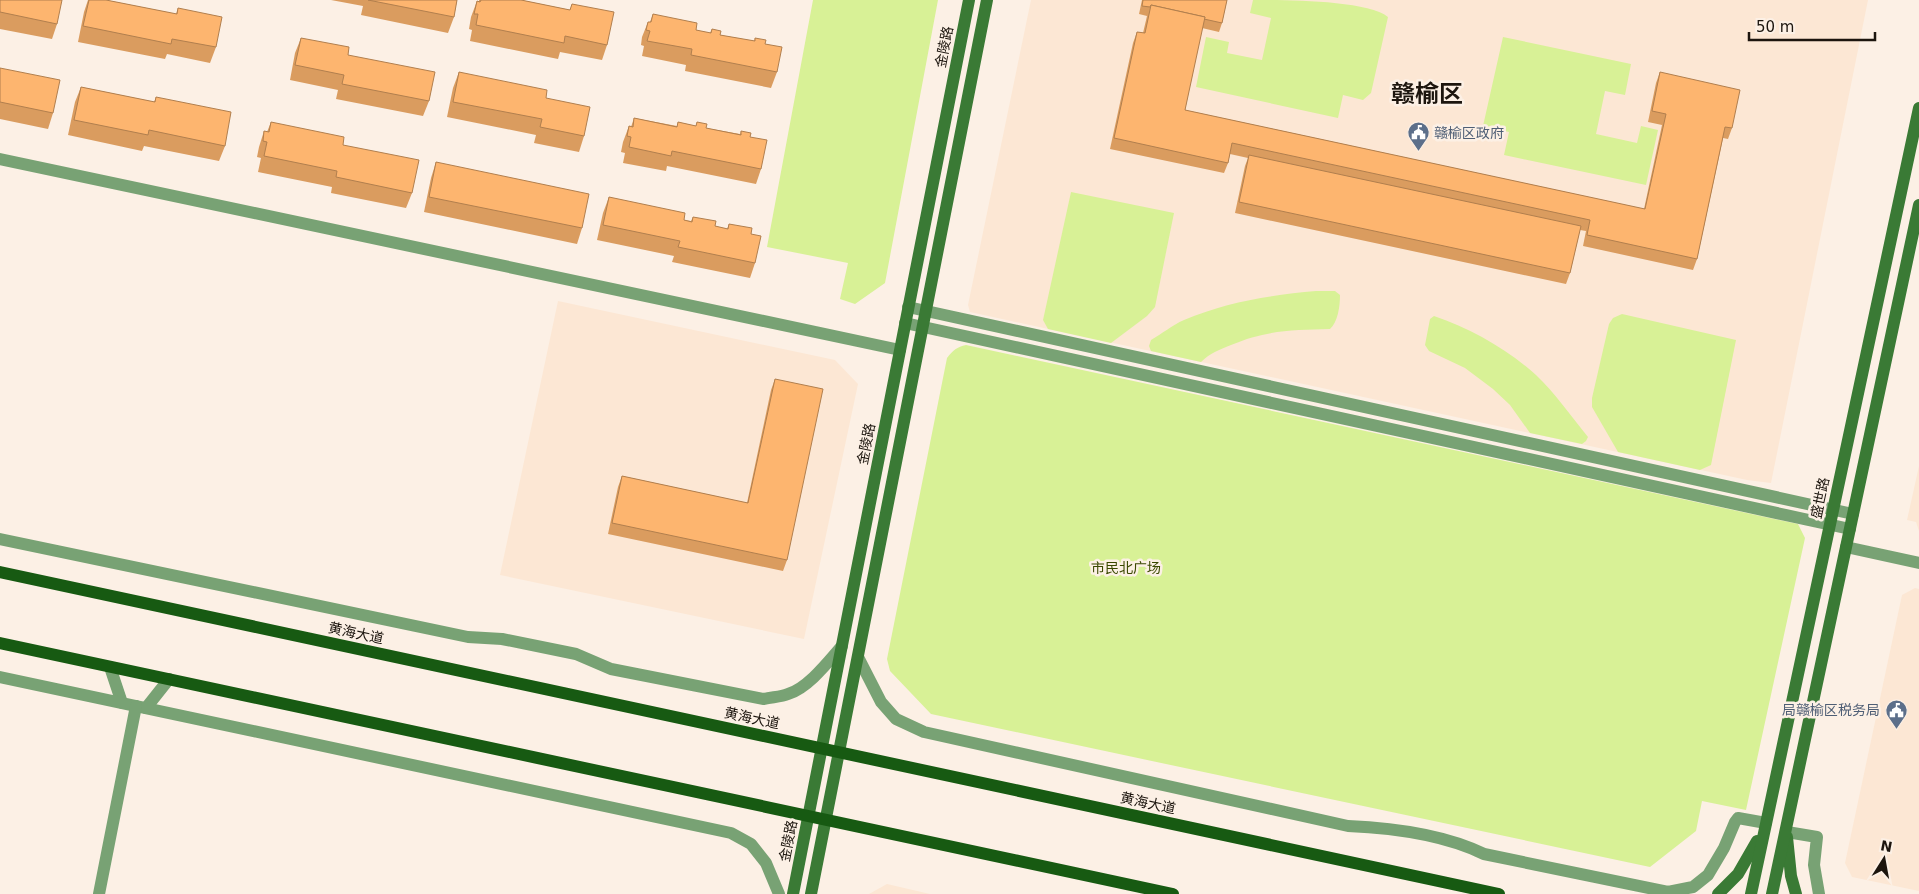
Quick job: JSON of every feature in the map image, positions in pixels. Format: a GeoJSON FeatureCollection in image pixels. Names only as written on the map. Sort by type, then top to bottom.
{"type":"FeatureCollection","features":[{"type":"Feature","properties":{"kind":"main road","name":"黄海大道"},"geometry":{"type":"LineString","coordinates":[[0,572],[1498,894]]}},
{"type":"Feature","properties":{"kind":"main road"},"geometry":{"type":"LineString","coordinates":[[0,643],[1173,894]]}},
{"type":"Feature","properties":{"kind":"street","name":"金陵路"},"geometry":{"type":"LineString","coordinates":[[793,894],[969,0]]}},
{"type":"Feature","properties":{"kind":"street"},"geometry":{"type":"LineString","coordinates":[[811,894],[987,0]]}},
{"type":"Feature","properties":{"kind":"street","name":"盛世路"},"geometry":{"type":"LineString","coordinates":[[1751,894],[1919,108]]}},
{"type":"Feature","properties":{"kind":"street"},"geometry":{"type":"LineString","coordinates":[[0,159],[900,350]]}},
{"type":"Feature","properties":{"kind":"street"},"geometry":{"type":"LineString","coordinates":[[1772,894],[1919,205]]}},
{"type":"Feature","properties":{"kind":"street"},"geometry":{"type":"LineString","coordinates":[[908,307],[1853,514]]}},
{"type":"Feature","properties":{"kind":"street"},"geometry":{"type":"LineString","coordinates":[[905,323],[1850,529]]}},
{"type":"Feature","properties":{"kind":"street"},"geometry":{"type":"LineString","coordinates":[[0,539],[468,637],[502,639],[576,654],[611,669],[764,698],[789,694],[800,688],[842,646]]}},
{"type":"Feature","properties":{"kind":"street"},"geometry":{"type":"LineString","coordinates":[[1846,547],[1919,563]]}},
{"type":"Feature","properties":{"kind":"street"},"geometry":{"type":"LineString","coordinates":[[858,657],[881,702],[896,719],[924,732],[1348,826],[1388,828],[1464,844],[1484,854],[1668,892],[1693,886],[1708,875],[1724,848],[1738,818],[1766,823],[1738,874],[1727,888],[1718,894]]}},
{"type":"Feature","properties":{"kind":"street"},"geometry":{"type":"LineString","coordinates":[[110,667],[122,703]]}},
{"type":"Feature","properties":{"kind":"street"},"geometry":{"type":"LineString","coordinates":[[0,677],[731,833],[750,844],[766,863],[778,887],[779,894]]}},
{"type":"Feature","properties":{"kind":"street"},"geometry":{"type":"LineString","coordinates":[[99,894],[141,707],[168,679]]}},
{"type":"Feature","properties":{"kind":"street"},"geometry":{"type":"LineString","coordinates":[[1787,828],[1790,876],[1796,894]]}},
{"type":"Feature","properties":{"kind":"street"},"geometry":{"type":"LineString","coordinates":[[1787,828],[1817,837],[1814,865],[1819,894]]}},
{"type":"Feature","properties":{"kind":"shaded area","name":"赣榆区政府"},"geometry":{"type":"Polygon","coordinates":[[[1031,0],[1868,0],[1771,483],[1747,480],[970,312],[968,305],[1031,0]]]}},
{"type":"Feature","properties":{"kind":"shaded area"},"geometry":{"type":"Polygon","coordinates":[[[558,301],[835,360],[858,384],[804,639],[500,575],[558,301]]]}},
{"type":"Feature","properties":{"kind":"shaded area"},"geometry":{"type":"Polygon","coordinates":[[[1919,466],[1919,531],[1916,522],[1907,520],[1919,466]]]}},
{"type":"Feature","properties":{"kind":"shaded area","name":"局赣榆区税务局"},"geometry":{"type":"Polygon","coordinates":[[[1915,588],[1919,589],[1919,891],[1852,877],[1845,863],[1902,595],[1915,588]]]}},
{"type":"Feature","properties":{"kind":"shaded area"},"geometry":{"type":"Polygon","coordinates":[[[887,884],[930,894],[869,894],[887,884]]]}},
{"type":"Feature","properties":{"kind":"green space"},"geometry":{"type":"Polygon","coordinates":[[[813,0],[938,0],[885,283],[855,304],[840,299],[848,263],[767,247],[813,0]]]}},
{"type":"Feature","properties":{"kind":"green space"},"geometry":{"type":"Polygon","coordinates":[[[1253,0],[1344,4],[1377,11],[1388,17],[1371,93],[1363,100],[1343,95],[1338,118],[1196,87],[1206,37],[1229,42],[1227,53],[1262,60],[1271,18],[1250,13],[1253,0]]]}},
{"type":"Feature","properties":{"kind":"green space"},"geometry":{"type":"Polygon","coordinates":[[[1503,37],[1631,64],[1625,95],[1605,91],[1596,134],[1637,143],[1641,126],[1658,130],[1646,185],[1504,155],[1509,132],[1483,126],[1503,37]]]}},
{"type":"Feature","properties":{"kind":"green space"},"geometry":{"type":"Polygon","coordinates":[[[1071,192],[1174,213],[1155,307],[1147,316],[1111,343],[1048,329],[1043,320],[1071,192]]]}},
{"type":"Feature","properties":{"kind":"green space"},"geometry":{"type":"Polygon","coordinates":[[[1316,291],[1335,291],[1340,295],[1337,318],[1330,329],[1292,331],[1256,336],[1219,350],[1201,362],[1151,351],[1149,346],[1151,340],[1171,327],[1216,308],[1249,300],[1316,291]]]}},
{"type":"Feature","properties":{"kind":"green space"},"geometry":{"type":"Polygon","coordinates":[[[1622,314],[1736,340],[1711,465],[1700,470],[1618,452],[1592,407],[1592,398],[1609,324],[1613,318],[1622,314]]]}},
{"type":"Feature","properties":{"kind":"green space"},"geometry":{"type":"Polygon","coordinates":[[[1434,316],[1488,340],[1525,365],[1563,405],[1588,437],[1586,441],[1582,444],[1530,433],[1510,405],[1493,389],[1465,368],[1429,351],[1425,345],[1430,319],[1434,316]]]}},
{"type":"Feature","properties":{"kind":"green space","name":"市民北广场"},"geometry":{"type":"Polygon","coordinates":[[[966,345],[1798,524],[1805,538],[1746,810],[1702,801],[1696,831],[1650,867],[931,714],[890,671],[887,659],[947,358],[955,349],[966,345]]]}},
{"type":"Feature","properties":{"kind":"building"},"geometry":{"type":"Polygon","coordinates":[[[0,0],[62,0],[57,24],[0,12],[0,0]]]}},
{"type":"Feature","properties":{"kind":"building"},"geometry":{"type":"Polygon","coordinates":[[[89,0],[106,0],[177,14],[178,8],[222,17],[216,47],[172,39],[171,44],[83,26],[89,0]]]}},
{"type":"Feature","properties":{"kind":"building"},"geometry":{"type":"Polygon","coordinates":[[[368,0],[457,0],[454,17],[368,0]]]}},
{"type":"Feature","properties":{"kind":"building"},"geometry":{"type":"Polygon","coordinates":[[[481,0],[521,0],[570,10],[572,4],[614,12],[607,45],[565,36],[564,43],[476,25],[478,14],[474,14],[477,1],[480,2],[481,0]]]}},
{"type":"Feature","properties":{"kind":"building"},"geometry":{"type":"Polygon","coordinates":[[[1143,0],[1227,0],[1222,23],[1204,19],[1205,17],[1151,5],[1150,7],[1142,6],[1143,0]]]}},
{"type":"Feature","properties":{"kind":"building"},"geometry":{"type":"Polygon","coordinates":[[[1151,5],[1205,17],[1185,110],[1645,209],[1666,114],[1652,111],[1660,72],[1740,90],[1732,128],[1725,127],[1697,259],[1587,235],[1590,220],[1232,143],[1228,163],[1114,138],[1137,32],[1145,33],[1151,5]]]}},
{"type":"Feature","properties":{"kind":"building"},"geometry":{"type":"Polygon","coordinates":[[[653,14],[697,23],[696,30],[711,33],[712,29],[721,31],[720,35],[755,41],[755,38],[766,40],[765,44],[782,47],[777,72],[691,55],[692,49],[647,41],[650,31],[646,30],[653,14]]]}},
{"type":"Feature","properties":{"kind":"building"},"geometry":{"type":"Polygon","coordinates":[[[301,38],[349,47],[348,55],[435,72],[429,101],[342,84],[344,75],[295,65],[301,38]]]}},
{"type":"Feature","properties":{"kind":"building"},"geometry":{"type":"Polygon","coordinates":[[[0,68],[60,80],[53,113],[0,102],[0,68]]]}},
{"type":"Feature","properties":{"kind":"building"},"geometry":{"type":"Polygon","coordinates":[[[459,72],[547,90],[546,98],[590,107],[584,136],[540,127],[542,119],[453,102],[459,72]]]}},
{"type":"Feature","properties":{"kind":"building"},"geometry":{"type":"Polygon","coordinates":[[[81,87],[155,102],[156,97],[231,112],[225,146],[149,130],[148,135],[74,120],[81,87]]]}},
{"type":"Feature","properties":{"kind":"building"},"geometry":{"type":"Polygon","coordinates":[[[634,118],[677,127],[678,122],[696,126],[697,122],[707,124],[706,128],[741,135],[741,131],[751,133],[750,137],[767,140],[761,169],[672,151],[671,156],[629,147],[631,137],[627,136],[629,126],[633,127],[634,118]]]}},
{"type":"Feature","properties":{"kind":"building"},"geometry":{"type":"Polygon","coordinates":[[[271,122],[344,137],[343,145],[419,160],[412,193],[336,177],[337,171],[264,156],[267,142],[263,141],[264,131],[269,132],[271,122]]]}},
{"type":"Feature","properties":{"kind":"building"},"geometry":{"type":"Polygon","coordinates":[[[1249,155],[1581,226],[1570,273],[1239,202],[1249,155]]]}},
{"type":"Feature","properties":{"kind":"building"},"geometry":{"type":"Polygon","coordinates":[[[436,162],[589,194],[582,228],[429,197],[436,162]]]}},
{"type":"Feature","properties":{"kind":"building"},"geometry":{"type":"Polygon","coordinates":[[[609,197],[685,213],[684,220],[692,222],[693,217],[716,221],[715,226],[728,229],[729,224],[752,228],[751,234],[761,236],[755,263],[678,247],[680,241],[603,225],[609,197]]]}},
{"type":"Feature","properties":{"kind":"building"},"geometry":{"type":"Polygon","coordinates":[[[775,379],[823,389],[787,560],[612,523],[622,476],[748,503],[775,379]]]}},
{"type":"Feature","properties":{"kind":"place","name":"赣榆区政府"},"geometry":{"type":"Point","coordinates":[1418,152]}},
{"type":"Feature","properties":{"kind":"place","name":"局赣榆区税务局"},"geometry":{"type":"Point","coordinates":[1896,729]}},
{"type":"Feature","properties":{"kind":"district","name":"赣榆区"},"geometry":{"type":"Point","coordinates":[1427,94]}}]}
